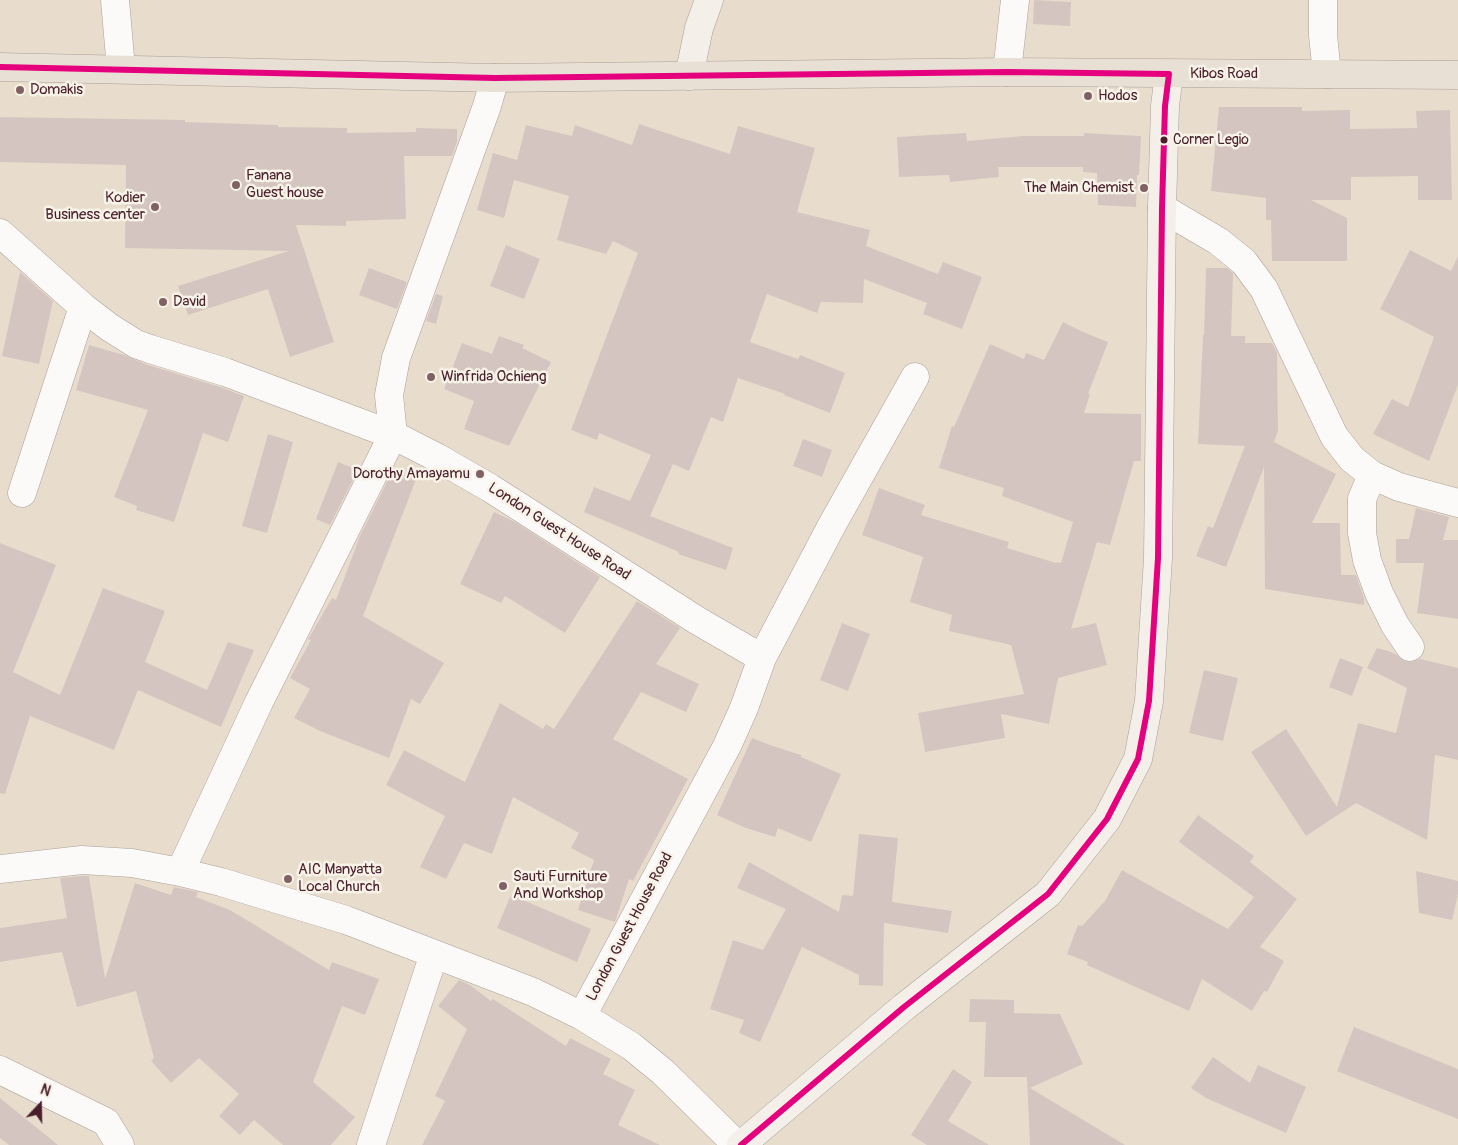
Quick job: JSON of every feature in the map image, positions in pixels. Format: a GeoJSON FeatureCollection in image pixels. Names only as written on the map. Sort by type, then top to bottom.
{"type":"FeatureCollection","features":[{"type":"Feature","properties":{"kind":"main road","name":"Kibos Road"},"geometry":{"type":"LineString","coordinates":[[0,67],[495,78],[1007,72],[1458,76]]}},
{"type":"Feature","properties":{"kind":"street"},"geometry":{"type":"LineString","coordinates":[[115,0],[121,69]]}},
{"type":"Feature","properties":{"kind":"street"},"geometry":{"type":"LineString","coordinates":[[689,76],[700,28],[710,0]]}},
{"type":"Feature","properties":{"kind":"street"},"geometry":{"type":"LineString","coordinates":[[1007,72],[1015,0]]}},
{"type":"Feature","properties":{"kind":"street"},"geometry":{"type":"LineString","coordinates":[[1323,0],[1323,35],[1327,74]]}},
{"type":"Feature","properties":{"kind":"street"},"geometry":{"type":"LineString","coordinates":[[742,1145],[904,1007],[1048,894],[1107,819],[1138,759],[1149,702],[1158,558],[1162,208],[1165,106],[1169,74]]}},
{"type":"Feature","properties":{"kind":"street"},"geometry":{"type":"LineString","coordinates":[[180,872],[264,694],[393,435],[389,395],[396,358],[495,78]]}},
{"type":"Feature","properties":{"kind":"street"},"geometry":{"type":"LineString","coordinates":[[1162,208],[1218,241],[1244,262],[1264,289],[1334,436],[1352,459],[1372,475],[1399,487],[1458,503]]}},
{"type":"Feature","properties":{"kind":"street","name":"London Guest House Road"},"geometry":{"type":"LineString","coordinates":[[0,233],[83,307],[109,327],[136,344],[225,372],[393,435],[490,488],[698,621],[762,658],[744,708],[727,746],[582,1016]]}},
{"type":"Feature","properties":{"kind":"street"},"geometry":{"type":"LineString","coordinates":[[22,493],[83,307]]}},
{"type":"Feature","properties":{"kind":"street"},"geometry":{"type":"LineString","coordinates":[[762,658],[837,517],[915,377]]}},
{"type":"Feature","properties":{"kind":"street"},"geometry":{"type":"LineString","coordinates":[[1372,475],[1362,499],[1362,533],[1367,560],[1387,609],[1410,647]]}},
{"type":"Feature","properties":{"kind":"street"},"geometry":{"type":"LineString","coordinates":[[0,869],[82,860],[132,863],[221,882],[346,920],[533,992],[582,1016],[631,1046],[663,1072],[737,1145]]}},
{"type":"Feature","properties":{"kind":"street"},"geometry":{"type":"LineString","coordinates":[[371,1145],[434,954]]}},
{"type":"Feature","properties":{"kind":"street"},"geometry":{"type":"LineString","coordinates":[[0,1070],[106,1122],[120,1145]]}},
{"type":"Feature","properties":{"kind":"building"},"geometry":{"type":"Polygon","coordinates":[[[1034,0],[1071,2],[1070,26],[1033,24],[1034,0]]]}},
{"type":"Feature","properties":{"kind":"building"},"geometry":{"type":"Polygon","coordinates":[[[1219,107],[1302,107],[1302,111],[1350,110],[1350,129],[1417,128],[1416,111],[1450,110],[1452,200],[1418,200],[1418,176],[1351,177],[1351,200],[1311,200],[1347,218],[1347,261],[1272,261],[1271,220],[1266,220],[1266,198],[1211,191],[1219,107]]]}},
{"type":"Feature","properties":{"kind":"building"},"geometry":{"type":"Polygon","coordinates":[[[0,117],[185,120],[185,122],[278,125],[278,127],[347,128],[347,133],[416,132],[416,128],[457,129],[457,142],[452,156],[404,156],[406,219],[346,221],[346,226],[296,225],[334,342],[290,357],[268,289],[188,315],[178,286],[289,251],[125,248],[126,165],[0,162],[0,117]]]}},
{"type":"Feature","properties":{"kind":"building"},"geometry":{"type":"Polygon","coordinates":[[[639,124],[730,154],[738,126],[815,148],[797,212],[870,230],[866,246],[938,274],[943,262],[982,277],[962,329],[923,314],[927,303],[864,279],[863,303],[821,302],[817,313],[767,294],[750,342],[798,359],[800,355],[845,373],[830,413],[785,394],[738,378],[723,422],[711,417],[689,471],[673,464],[650,516],[733,548],[726,570],[678,554],[679,552],[584,512],[594,487],[630,501],[651,455],[599,433],[597,440],[571,430],[638,253],[613,241],[606,254],[557,240],[569,196],[514,180],[504,218],[477,210],[493,153],[517,160],[526,125],[572,136],[575,125],[632,145],[639,124]]]}},
{"type":"Feature","properties":{"kind":"building"},"geometry":{"type":"Polygon","coordinates":[[[966,133],[967,141],[1023,136],[1084,136],[1084,133],[1141,136],[1136,207],[1098,205],[1097,173],[1083,172],[1083,167],[998,167],[999,177],[950,182],[949,175],[899,177],[897,137],[966,133]]]}},
{"type":"Feature","properties":{"kind":"building"},"geometry":{"type":"Polygon","coordinates":[[[506,245],[540,259],[524,299],[490,286],[506,245]]]}},
{"type":"Feature","properties":{"kind":"building"},"geometry":{"type":"Polygon","coordinates":[[[1410,250],[1451,271],[1458,256],[1458,385],[1429,461],[1373,434],[1392,399],[1408,407],[1434,337],[1380,309],[1410,250]]]}},
{"type":"Feature","properties":{"kind":"building"},"geometry":{"type":"Polygon","coordinates":[[[369,268],[407,282],[397,309],[359,295],[369,268]]]}},
{"type":"Feature","properties":{"kind":"building"},"geometry":{"type":"Polygon","coordinates":[[[1206,268],[1227,268],[1233,273],[1231,336],[1245,336],[1245,343],[1272,343],[1277,352],[1278,431],[1274,442],[1336,474],[1312,523],[1340,523],[1341,575],[1356,575],[1364,598],[1364,605],[1265,589],[1264,467],[1226,567],[1196,556],[1208,526],[1213,528],[1245,446],[1198,444],[1206,268]]]}},
{"type":"Feature","properties":{"kind":"building"},"geometry":{"type":"Polygon","coordinates":[[[20,272],[53,301],[39,364],[2,356],[20,272]]]}},
{"type":"Feature","properties":{"kind":"building"},"geometry":{"type":"Polygon","coordinates":[[[436,294],[443,296],[436,324],[426,321],[436,294]]]}},
{"type":"Feature","properties":{"kind":"building"},"geometry":{"type":"Polygon","coordinates":[[[1063,322],[1108,342],[1088,394],[1090,394],[1084,413],[1141,414],[1141,461],[1134,461],[1110,545],[1097,542],[1071,629],[1096,623],[1107,665],[1058,678],[1049,724],[1001,714],[1005,738],[925,752],[918,713],[1024,694],[1011,645],[949,631],[952,615],[910,602],[923,557],[862,535],[879,488],[925,505],[921,515],[1009,542],[1007,548],[1061,563],[1073,522],[1002,496],[1004,488],[939,468],[952,426],[954,427],[990,344],[1024,359],[1026,353],[1044,360],[1063,322]]]}},
{"type":"Feature","properties":{"kind":"building"},"geometry":{"type":"Polygon","coordinates":[[[499,336],[524,345],[522,348],[551,362],[509,446],[464,429],[474,401],[444,389],[462,343],[492,354],[499,336]]]}},
{"type":"Feature","properties":{"kind":"building"},"geometry":{"type":"Polygon","coordinates":[[[89,345],[244,396],[228,442],[203,433],[174,522],[136,510],[137,506],[114,497],[148,410],[76,390],[89,345]]]}},
{"type":"Feature","properties":{"kind":"building"},"geometry":{"type":"Polygon","coordinates":[[[268,434],[293,442],[267,533],[242,526],[268,434]]]}},
{"type":"Feature","properties":{"kind":"building"},"geometry":{"type":"Polygon","coordinates":[[[803,439],[832,450],[822,477],[793,466],[803,439]]]}},
{"type":"Feature","properties":{"kind":"building"},"geometry":{"type":"Polygon","coordinates":[[[338,462],[358,470],[330,525],[316,519],[338,462]]]}},
{"type":"Feature","properties":{"kind":"building"},"geometry":{"type":"Polygon","coordinates":[[[394,468],[417,477],[363,616],[444,663],[420,704],[411,699],[389,758],[320,731],[294,718],[310,689],[290,678],[311,640],[308,639],[332,598],[336,600],[360,536],[394,468]]]}},
{"type":"Feature","properties":{"kind":"building"},"geometry":{"type":"Polygon","coordinates":[[[1416,508],[1449,517],[1443,540],[1458,540],[1458,619],[1417,613],[1424,563],[1396,563],[1396,539],[1409,539],[1416,508]]]}},
{"type":"Feature","properties":{"kind":"building"},"geometry":{"type":"Polygon","coordinates":[[[494,512],[515,522],[600,577],[565,633],[505,596],[501,603],[460,584],[494,512]]]}},
{"type":"Feature","properties":{"kind":"building"},"geometry":{"type":"Polygon","coordinates":[[[0,543],[56,565],[13,672],[60,695],[103,588],[165,611],[145,662],[207,690],[228,642],[254,650],[221,727],[138,690],[114,750],[30,716],[5,794],[0,793],[0,543]]]}},
{"type":"Feature","properties":{"kind":"building"},"geometry":{"type":"Polygon","coordinates":[[[637,601],[680,628],[656,664],[699,684],[686,712],[641,692],[613,739],[688,779],[633,881],[629,879],[615,922],[578,910],[594,860],[571,848],[579,833],[513,797],[492,854],[464,843],[446,879],[420,867],[445,816],[386,785],[404,750],[465,782],[500,703],[543,729],[546,724],[554,729],[637,601]]]}},
{"type":"Feature","properties":{"kind":"building"},"geometry":{"type":"Polygon","coordinates":[[[842,623],[870,634],[848,691],[820,680],[842,623]]]}},
{"type":"Feature","properties":{"kind":"building"},"geometry":{"type":"Polygon","coordinates":[[[1377,648],[1397,655],[1404,661],[1412,662],[1420,659],[1458,668],[1458,760],[1435,755],[1427,840],[1356,803],[1306,836],[1251,752],[1286,729],[1337,807],[1358,723],[1396,733],[1407,688],[1367,668],[1377,648]]]}},
{"type":"Feature","properties":{"kind":"building"},"geometry":{"type":"Polygon","coordinates":[[[1340,658],[1363,667],[1352,696],[1329,687],[1340,658]]]}},
{"type":"Feature","properties":{"kind":"building"},"geometry":{"type":"Polygon","coordinates":[[[1204,670],[1238,678],[1223,741],[1189,733],[1204,670]]]}},
{"type":"Feature","properties":{"kind":"building"},"geometry":{"type":"Polygon","coordinates":[[[752,738],[801,755],[801,757],[841,774],[811,842],[778,828],[775,837],[746,828],[717,815],[752,738]]]}},
{"type":"Feature","properties":{"kind":"building"},"geometry":{"type":"Polygon","coordinates":[[[1198,815],[1254,856],[1250,862],[1297,899],[1260,947],[1284,961],[1267,992],[1264,991],[1252,1011],[1202,979],[1189,1011],[1087,965],[1088,962],[1067,954],[1078,925],[1082,926],[1105,901],[1122,870],[1228,929],[1254,897],[1179,842],[1198,815]]]}},
{"type":"Feature","properties":{"kind":"building"},"geometry":{"type":"Polygon","coordinates":[[[859,834],[898,838],[892,902],[952,911],[948,933],[884,923],[883,986],[859,985],[859,975],[802,947],[760,1042],[739,1033],[744,1020],[710,1009],[733,940],[763,950],[786,909],[737,888],[749,862],[839,912],[842,895],[853,896],[859,834]]]}},
{"type":"Feature","properties":{"kind":"building"},"geometry":{"type":"Polygon","coordinates":[[[1416,871],[1458,881],[1458,894],[1452,920],[1419,913],[1416,871]]]}},
{"type":"Feature","properties":{"kind":"building"},"geometry":{"type":"Polygon","coordinates":[[[89,876],[105,979],[135,883],[171,895],[174,887],[198,892],[196,897],[230,910],[329,970],[332,962],[379,979],[365,1015],[342,1006],[313,1082],[355,1117],[331,1145],[283,1145],[254,1120],[240,1135],[219,1116],[239,1094],[199,1058],[171,1083],[151,1061],[154,1058],[136,991],[77,1007],[62,952],[0,962],[0,928],[67,918],[60,878],[89,876]]]}},
{"type":"Feature","properties":{"kind":"building"},"geometry":{"type":"Polygon","coordinates":[[[511,895],[591,929],[577,962],[497,928],[511,895]]]}},
{"type":"Feature","properties":{"kind":"building"},"geometry":{"type":"Polygon","coordinates":[[[459,980],[470,985],[491,1001],[493,999],[566,1046],[570,1038],[611,1059],[603,1074],[635,1090],[618,1125],[660,1145],[422,1145],[445,1101],[435,1096],[467,1029],[438,1006],[459,980]]]}},
{"type":"Feature","properties":{"kind":"building"},"geometry":{"type":"Polygon","coordinates":[[[970,999],[1014,1000],[1014,1013],[1060,1014],[1083,1064],[1030,1088],[1125,1145],[1030,1145],[1027,1078],[984,1077],[986,1022],[969,1022],[970,999]]]}},
{"type":"Feature","properties":{"kind":"building"},"geometry":{"type":"Polygon","coordinates":[[[1354,1027],[1458,1069],[1458,1119],[1337,1071],[1354,1027]]]}},
{"type":"Feature","properties":{"kind":"building"},"geometry":{"type":"Polygon","coordinates":[[[1213,1057],[1250,1083],[1258,1065],[1306,1087],[1286,1133],[1206,1098],[1191,1088],[1213,1057]]]}},
{"type":"Feature","properties":{"kind":"building"},"geometry":{"type":"Polygon","coordinates":[[[953,1069],[972,1082],[948,1121],[989,1145],[927,1145],[911,1135],[953,1069]]]}},
{"type":"Feature","properties":{"kind":"building"},"geometry":{"type":"Polygon","coordinates":[[[0,1098],[58,1145],[9,1145],[0,1138],[0,1098]]]}},
{"type":"Feature","properties":{"kind":"transit line"},"geometry":{"type":"LineString","coordinates":[[0,67],[495,78],[1007,72],[1169,74],[1165,106],[1162,208],[1158,558],[1149,701],[1138,759],[1107,819],[1048,894],[904,1007],[741,1145]]}},
{"type":"Feature","properties":{"kind":"place","name":"Domakis"},"geometry":{"type":"Point","coordinates":[20,90]}},
{"type":"Feature","properties":{"kind":"place","name":"Hodos"},"geometry":{"type":"Point","coordinates":[1088,96]}},
{"type":"Feature","properties":{"kind":"place","name":"Corner Legio"},"geometry":{"type":"Point","coordinates":[1164,140]}},
{"type":"Feature","properties":{"kind":"place","name":"Fanana Guest house"},"geometry":{"type":"Point","coordinates":[236,185]}},
{"type":"Feature","properties":{"kind":"place","name":"The Main Chemist"},"geometry":{"type":"Point","coordinates":[1144,188]}},
{"type":"Feature","properties":{"kind":"place","name":"Kodier Business center"},"geometry":{"type":"Point","coordinates":[155,207]}},
{"type":"Feature","properties":{"kind":"place","name":"David"},"geometry":{"type":"Point","coordinates":[163,302]}},
{"type":"Feature","properties":{"kind":"place","name":"Winfrida Ochieng"},"geometry":{"type":"Point","coordinates":[431,377]}},
{"type":"Feature","properties":{"kind":"place","name":"Dorothy Amayamu"},"geometry":{"type":"Point","coordinates":[480,474]}},
{"type":"Feature","properties":{"kind":"place","name":"AIC Manyatta Local Church"},"geometry":{"type":"Point","coordinates":[288,879]}},
{"type":"Feature","properties":{"kind":"place","name":"Sauti Furniture And Workshop"},"geometry":{"type":"Point","coordinates":[503,886]}}]}
